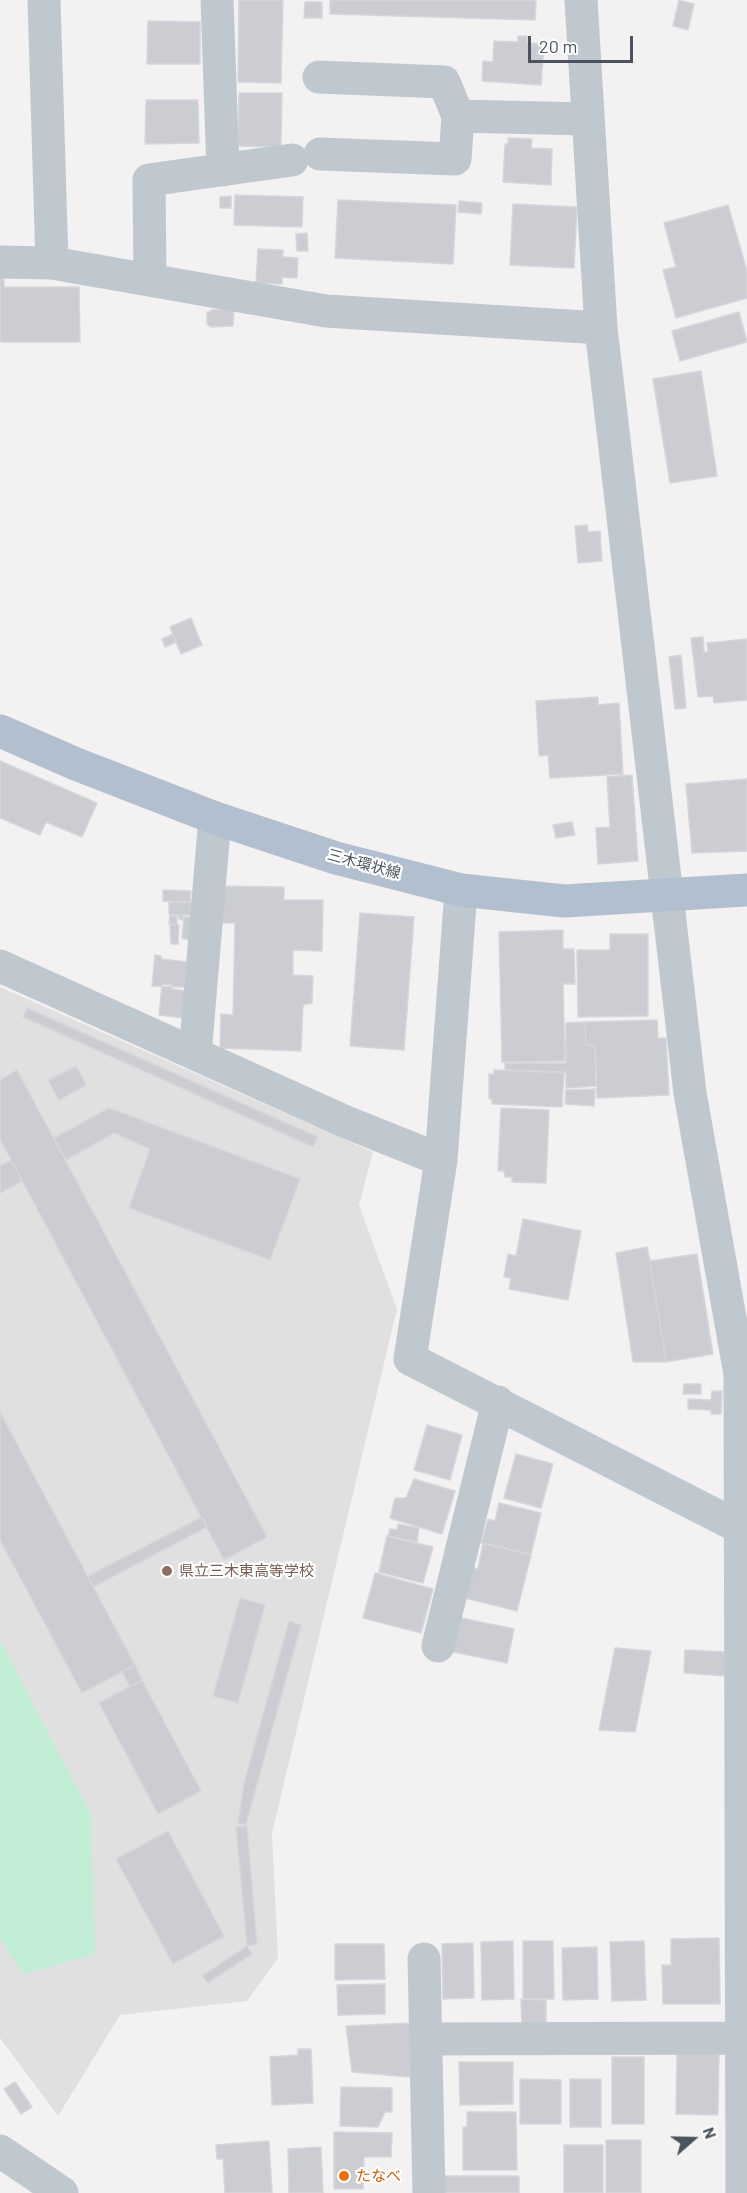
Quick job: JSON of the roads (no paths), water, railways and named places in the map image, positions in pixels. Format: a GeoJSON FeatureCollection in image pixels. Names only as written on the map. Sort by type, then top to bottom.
{"type":"FeatureCollection","features":[{"type":"Feature","properties":{"kind":"main road","name":"三木環状線"},"geometry":{"type":"LineString","coordinates":[[0,731],[76,764],[215,818],[336,858],[461,890],[564,901],[747,890]]}},
{"type":"Feature","properties":{"kind":"street"},"geometry":{"type":"LineString","coordinates":[[44,0],[52,263]]}},
{"type":"Feature","properties":{"kind":"street"},"geometry":{"type":"LineString","coordinates":[[217,0],[222,170]]}},
{"type":"Feature","properties":{"kind":"street"},"geometry":{"type":"LineString","coordinates":[[580,0],[601,328],[667,896],[690,1093],[740,1374],[745,1530],[742,2193]]}},
{"type":"Feature","properties":{"kind":"street"},"geometry":{"type":"LineString","coordinates":[[150,280],[149,180],[306,157],[455,159],[458,116],[444,82],[319,77]]}},
{"type":"Feature","properties":{"kind":"street"},"geometry":{"type":"LineString","coordinates":[[458,116],[586,119]]}},
{"type":"Feature","properties":{"kind":"street"},"geometry":{"type":"LineString","coordinates":[[0,262],[52,263],[326,312],[601,328]]}},
{"type":"Feature","properties":{"kind":"street"},"geometry":{"type":"LineString","coordinates":[[195,1054],[215,818]]}},
{"type":"Feature","properties":{"kind":"street"},"geometry":{"type":"LineString","coordinates":[[461,890],[441,1160],[410,1359],[745,1530]]}},
{"type":"Feature","properties":{"kind":"street"},"geometry":{"type":"LineString","coordinates":[[0,966],[346,1122],[441,1160]]}},
{"type":"Feature","properties":{"kind":"street"},"geometry":{"type":"LineString","coordinates":[[438,1646],[498,1402]]}},
{"type":"Feature","properties":{"kind":"street"},"geometry":{"type":"LineString","coordinates":[[424,1959],[429,2193]]}},
{"type":"Feature","properties":{"kind":"street"},"geometry":{"type":"LineString","coordinates":[[426,2039],[743,2037]]}},
{"type":"Feature","properties":{"kind":"street"},"geometry":{"type":"LineString","coordinates":[[0,2151],[62,2193]]}},
{"type":"Feature","properties":{"kind":"place","name":"県立三木東高等学校"},"geometry":{"type":"Point","coordinates":[167,1571]}},
{"type":"Feature","properties":{"kind":"place","name":"たなべ"},"geometry":{"type":"Point","coordinates":[344,2176]}}]}
